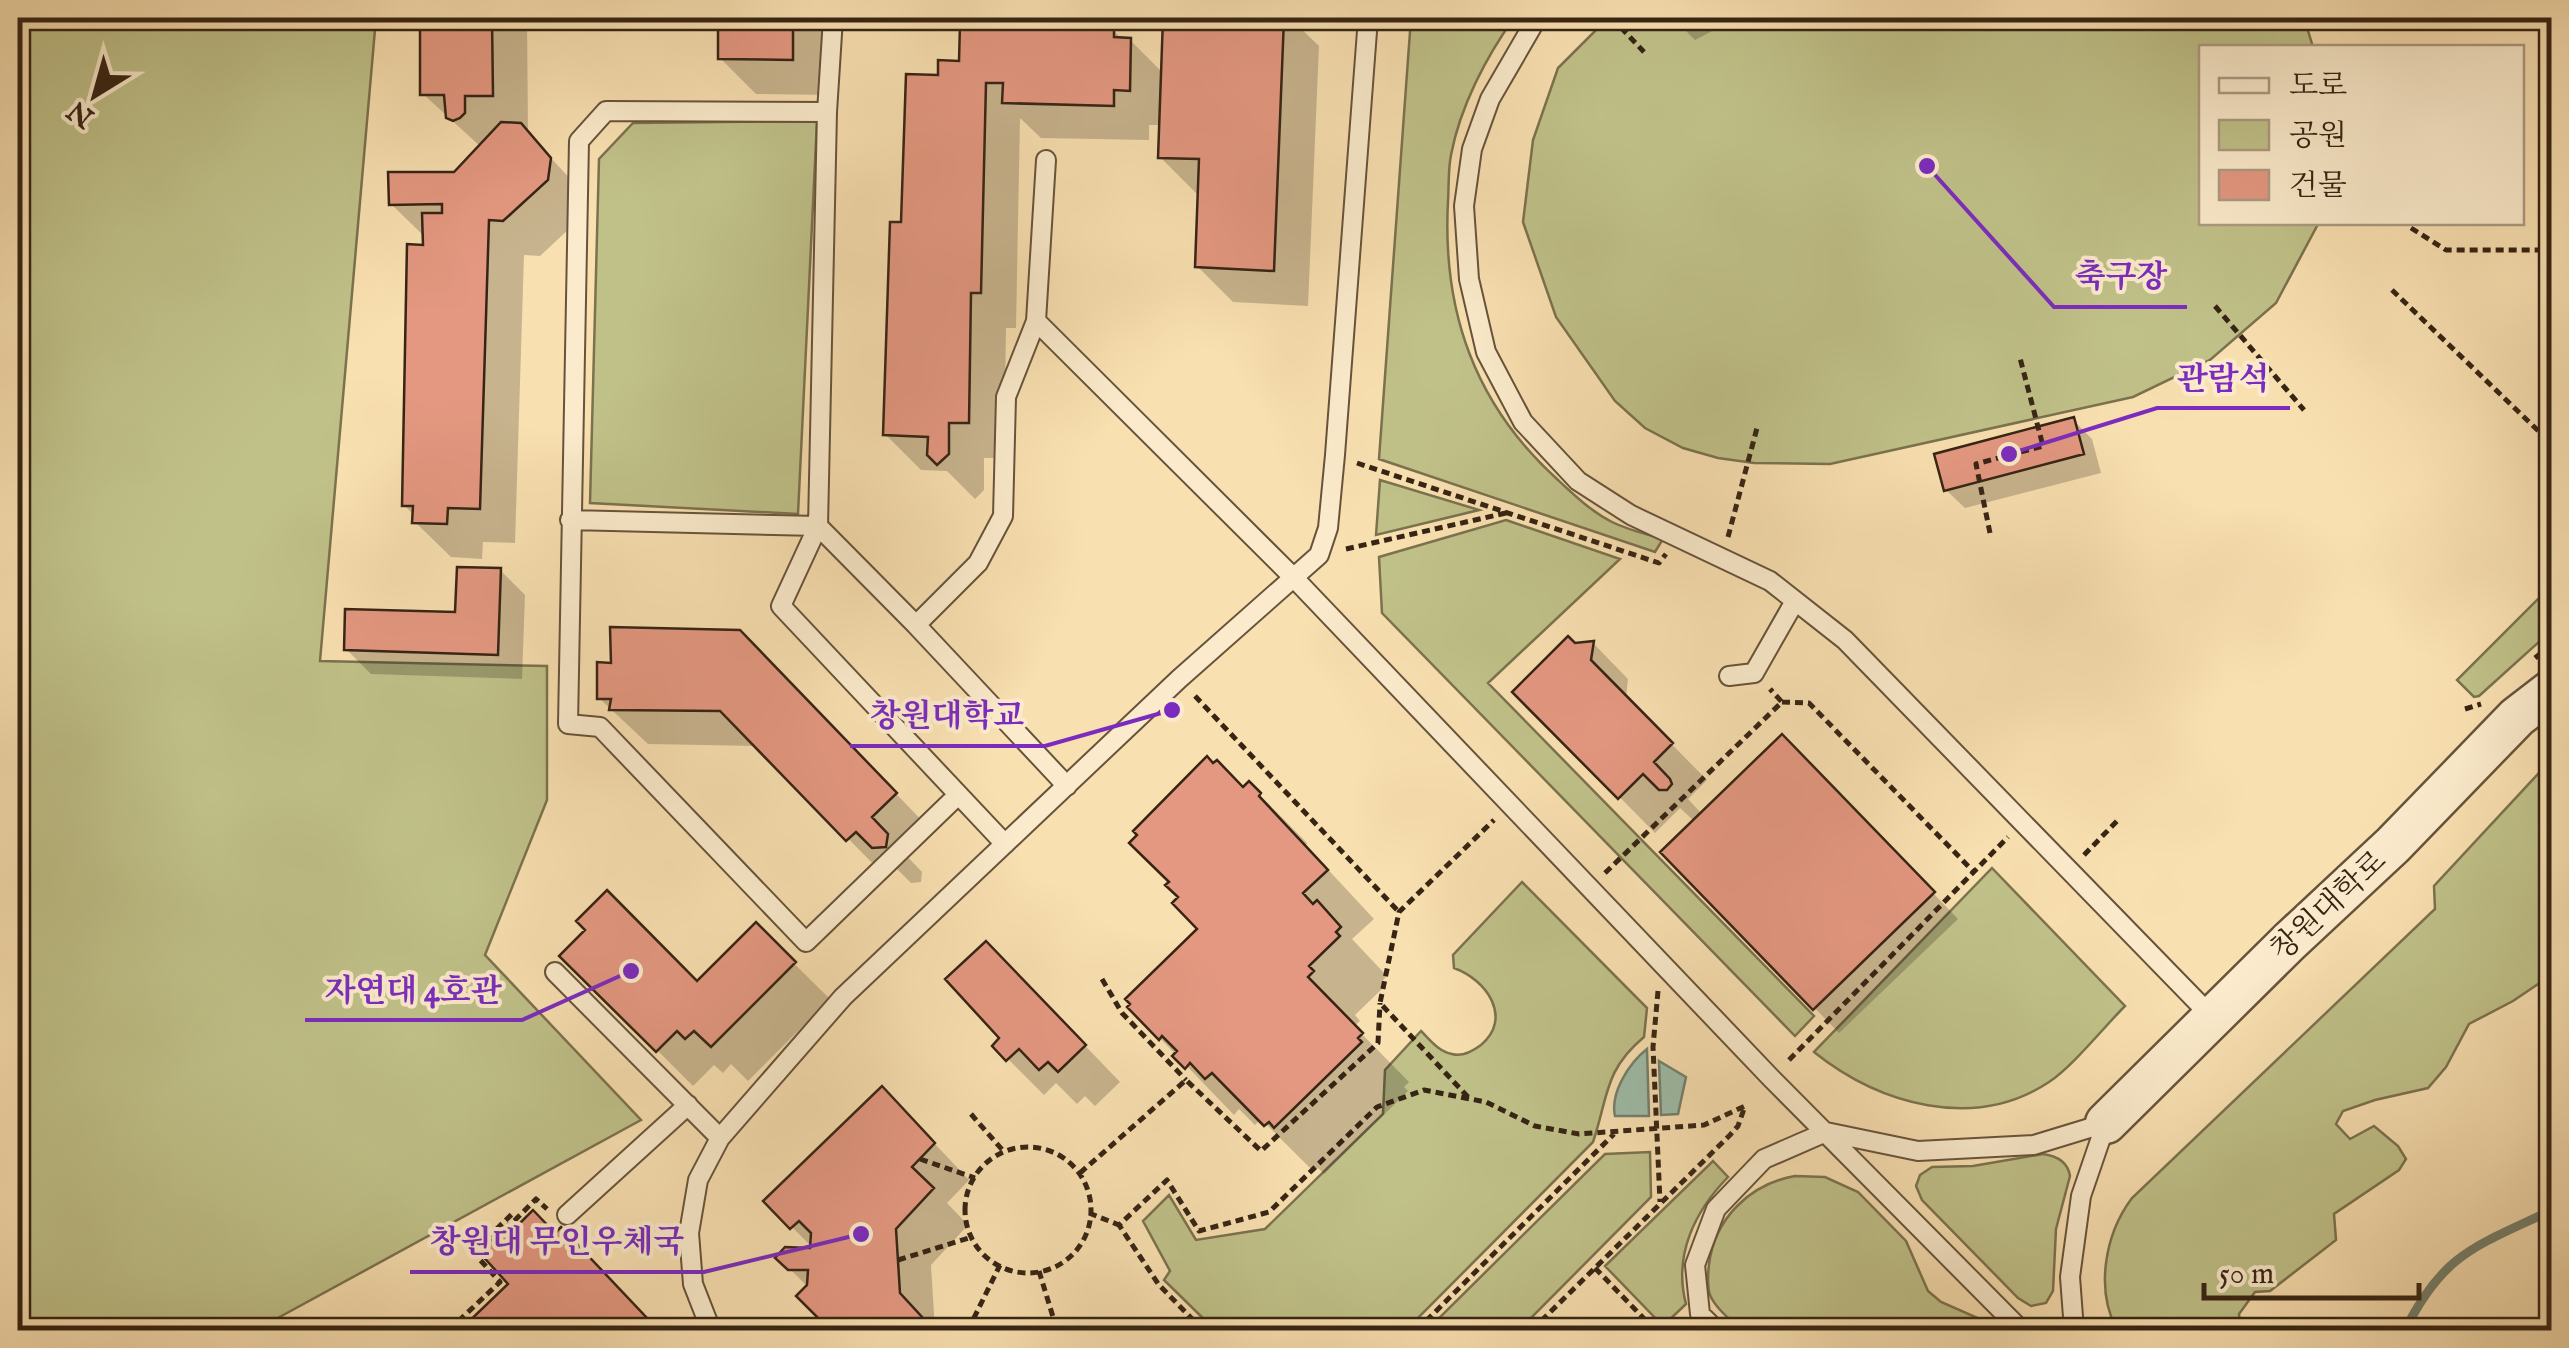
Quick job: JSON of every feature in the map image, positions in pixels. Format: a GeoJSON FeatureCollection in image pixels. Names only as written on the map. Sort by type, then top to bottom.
{"type":"FeatureCollection","features":[{"type":"Feature","properties":{"kind":"street","name":"창원대학로"},"geometry":{"type":"LineString","coordinates":[[2106,1122],[2393,844],[2517,717],[2552,690]]}},
{"type":"Feature","properties":{"kind":"lane"},"geometry":{"type":"LineString","coordinates":[[833,18],[827,112],[818,526],[781,606],[1004,844]]}},
{"type":"Feature","properties":{"kind":"lane"},"geometry":{"type":"LineString","coordinates":[[1537,18],[1490,99],[1472,149],[1464,206],[1469,279],[1486,352],[1522,422],[1578,480],[1630,515],[1770,582],[1845,640],[2212,1016]]}},
{"type":"Feature","properties":{"kind":"lane"},"geometry":{"type":"LineString","coordinates":[[711,1330],[693,1284],[689,1233],[698,1180],[720,1138],[844,997],[1179,679],[1319,555],[1328,528],[1335,455],[1367,24]]}},
{"type":"Feature","properties":{"kind":"lane"},"geometry":{"type":"LineString","coordinates":[[827,112],[606,111],[579,142],[568,724],[600,727],[806,942],[958,795]]}},
{"type":"Feature","properties":{"kind":"lane"},"geometry":{"type":"LineString","coordinates":[[916,625],[978,563],[998,531],[1006,504],[1006,397],[1036,321],[1046,160]]}},
{"type":"Feature","properties":{"kind":"lane"},"geometry":{"type":"LineString","coordinates":[[1036,321],[1295,579],[2020,1330]]}},
{"type":"Feature","properties":{"kind":"lane"},"geometry":{"type":"LineString","coordinates":[[570,520],[818,526],[1066,786]]}},
{"type":"Feature","properties":{"kind":"lane"},"geometry":{"type":"LineString","coordinates":[[1729,676],[1754,673],[1796,601]]}},
{"type":"Feature","properties":{"kind":"lane"},"geometry":{"type":"LineString","coordinates":[[555,972],[720,1138]]}},
{"type":"Feature","properties":{"kind":"lane"},"geometry":{"type":"LineString","coordinates":[[561,1216],[688,1105]]}},
{"type":"Feature","properties":{"kind":"lane"},"geometry":{"type":"LineString","coordinates":[[1716,1330],[1700,1314],[1695,1265],[1716,1209],[1764,1159],[1826,1132],[1918,1150],[2034,1145],[2106,1122]]}},
{"type":"Feature","properties":{"kind":"lane"},"geometry":{"type":"LineString","coordinates":[[2074,1330],[2070,1277],[2081,1196],[2106,1122]]}},
{"type":"Feature","properties":{"kind":"path"},"geometry":{"type":"LineString","coordinates":[[1367,24],[1454,18]]}},
{"type":"Feature","properties":{"kind":"path"},"geometry":{"type":"LineString","coordinates":[[1612,18],[1644,52]]}},
{"type":"Feature","properties":{"kind":"path"},"geometry":{"type":"LineString","coordinates":[[2411,228],[2446,250],[2552,250]]}},
{"type":"Feature","properties":{"kind":"path"},"geometry":{"type":"LineString","coordinates":[[2392,290],[2552,444]]}},
{"type":"Feature","properties":{"kind":"path"},"geometry":{"type":"LineString","coordinates":[[2215,306],[2304,410]]}},
{"type":"Feature","properties":{"kind":"path"},"geometry":{"type":"LineString","coordinates":[[1990,533],[1976,464],[2043,446],[2020,358]]}},
{"type":"Feature","properties":{"kind":"path"},"geometry":{"type":"LineString","coordinates":[[1723,559],[1757,428]]}},
{"type":"Feature","properties":{"kind":"path"},"geometry":{"type":"LineString","coordinates":[[1335,455],[1659,563],[1679,538]]}},
{"type":"Feature","properties":{"kind":"path"},"geometry":{"type":"LineString","coordinates":[[1319,555],[1508,513]]}},
{"type":"Feature","properties":{"kind":"path"},"geometry":{"type":"LineString","coordinates":[[1754,673],[1782,702],[1809,703],[1974,872]]}},
{"type":"Feature","properties":{"kind":"path"},"geometry":{"type":"LineString","coordinates":[[1179,679],[1399,912]]}},
{"type":"Feature","properties":{"kind":"path"},"geometry":{"type":"LineString","coordinates":[[1590,886],[1782,702]]}},
{"type":"Feature","properties":{"kind":"path"},"geometry":{"type":"LineString","coordinates":[[1102,979],[1122,1013],[1261,1151],[1378,1043],[1380,1003],[1399,912],[1496,818]]}},
{"type":"Feature","properties":{"kind":"path"},"geometry":{"type":"LineString","coordinates":[[2069,870],[2120,818]]}},
{"type":"Feature","properties":{"kind":"path"},"geometry":{"type":"LineString","coordinates":[[1789,1060],[2022,822]]}},
{"type":"Feature","properties":{"kind":"path"},"geometry":{"type":"LineString","coordinates":[[1660,960],[1654,1048],[1660,1202]]}},
{"type":"Feature","properties":{"kind":"path"},"geometry":{"type":"LineString","coordinates":[[1380,1003],[1470,1099]]}},
{"type":"Feature","properties":{"kind":"path"},"geometry":{"type":"LineString","coordinates":[[1080,1173],[1186,1080]]}},
{"type":"Feature","properties":{"kind":"path"},"geometry":{"type":"LineString","coordinates":[[1119,1224],[1167,1180],[1198,1232],[1268,1212],[1377,1107],[1424,1090],[1486,1102],[1536,1126],[1579,1134],[1704,1125],[1745,1106],[1730,1136],[1534,1329],[1425,1330]]}},
{"type":"Feature","properties":{"kind":"path"},"geometry":{"type":"LineString","coordinates":[[971,1114],[1005,1153]]}},
{"type":"Feature","properties":{"kind":"path"},"geometry":{"type":"LineString","coordinates":[[1417,1330],[1616,1132]]}},
{"type":"Feature","properties":{"kind":"path"},"geometry":{"type":"LineString","coordinates":[[1025,1145],[1046,1148],[1080,1173],[1090,1192],[1088,1235],[1060,1267],[1019,1274],[981,1256],[963,1218],[964,1196],[986,1160],[1025,1145]]}},
{"type":"Feature","properties":{"kind":"path"},"geometry":{"type":"LineString","coordinates":[[920,1159],[974,1178]]}},
{"type":"Feature","properties":{"kind":"path"},"geometry":{"type":"LineString","coordinates":[[449,1330],[500,1282],[473,1252],[512,1214],[516,1219],[536,1198],[561,1216]]}},
{"type":"Feature","properties":{"kind":"path"},"geometry":{"type":"LineString","coordinates":[[1089,1214],[1119,1224],[1158,1284],[1200,1328]]}},
{"type":"Feature","properties":{"kind":"path"},"geometry":{"type":"LineString","coordinates":[[898,1260],[972,1236]]}},
{"type":"Feature","properties":{"kind":"path"},"geometry":{"type":"LineString","coordinates":[[968,1330],[1000,1265]]}},
{"type":"Feature","properties":{"kind":"path"},"geometry":{"type":"LineString","coordinates":[[1594,1268],[1656,1330]]}},
{"type":"Feature","properties":{"kind":"path"},"geometry":{"type":"LineString","coordinates":[[1039,1271],[1057,1330]]}},
{"type":"Feature","properties":{"kind":"path"},"geometry":{"type":"LineString","coordinates":[[1188,1330],[1200,1328]]}},
{"type":"Feature","properties":{"kind":"green space"},"geometry":{"type":"Polygon","coordinates":[[[18,18],[376,18],[320,661],[547,666],[547,800],[485,955],[641,1120],[261,1330],[18,1330],[18,18]]]}},
{"type":"Feature","properties":{"kind":"green space"},"geometry":{"type":"Polygon","coordinates":[[[1411,18],[1514,18],[1475,83],[1451,155],[1448,242],[1458,318],[1485,388],[1529,451],[1597,513],[1624,527],[1663,539],[1655,552],[1379,459],[1411,18]]]}},
{"type":"Feature","properties":{"kind":"green space"},"geometry":{"type":"Polygon","coordinates":[[[1608,18],[2304,18],[2312,45],[2199,45],[2199,225],[2317,226],[2276,303],[2210,360],[2133,397],[1830,464],[1754,463],[1718,458],[1683,448],[1645,428],[1615,401],[1556,317],[1523,222],[1533,140],[1558,68],[1608,18]]]}},
{"type":"Feature","properties":{"kind":"green space"},"geometry":{"type":"Polygon","coordinates":[[[817,121],[798,514],[590,503],[599,159],[633,123],[817,121]]]}},
{"type":"Feature","properties":{"kind":"green space"},"geometry":{"type":"Polygon","coordinates":[[[1380,480],[1479,510],[1376,535],[1380,480]]]}},
{"type":"Feature","properties":{"kind":"green space"},"geometry":{"type":"Polygon","coordinates":[[[1506,520],[1620,559],[1488,683],[1814,1016],[1795,1036],[1382,613],[1379,557],[1506,520]]]}},
{"type":"Feature","properties":{"kind":"green space"},"geometry":{"type":"Polygon","coordinates":[[[2551,586],[2551,631],[2474,697],[2457,680],[2551,586]]]}},
{"type":"Feature","properties":{"kind":"green space"},"geometry":{"type":"Polygon","coordinates":[[[2551,760],[2551,969],[2541,982],[2513,1001],[2469,1024],[2446,1067],[2428,1088],[2343,1111],[2336,1124],[2350,1139],[2374,1126],[2398,1146],[2406,1159],[2399,1170],[2334,1214],[2336,1240],[2270,1291],[2255,1292],[2239,1314],[2241,1330],[2117,1330],[2106,1297],[2106,1262],[2115,1228],[2132,1198],[2435,909],[2434,886],[2551,760]]]}},
{"type":"Feature","properties":{"kind":"green space"},"geometry":{"type":"Polygon","coordinates":[[[1992,868],[2125,1006],[2078,1056],[2049,1082],[2020,1097],[1990,1106],[1959,1108],[1897,1098],[1868,1086],[1814,1052],[1992,868]]]}},
{"type":"Feature","properties":{"kind":"green space"},"geometry":{"type":"Polygon","coordinates":[[[1522,882],[1647,1008],[1644,1037],[1614,1073],[1593,1142],[1410,1326],[1401,1330],[1215,1330],[1164,1280],[1170,1271],[1143,1221],[1169,1195],[1196,1240],[1265,1229],[1383,1114],[1385,1070],[1421,1031],[1447,1053],[1463,1054],[1481,1045],[1495,1023],[1492,1001],[1477,981],[1454,968],[1453,955],[1522,882]]]}},
{"type":"Feature","properties":{"kind":"green space"},"geometry":{"type":"Polygon","coordinates":[[[1650,1152],[1651,1197],[1530,1319],[1434,1323],[1605,1154],[1650,1152]]]}},
{"type":"Feature","properties":{"kind":"green space"},"geometry":{"type":"Polygon","coordinates":[[[2043,1154],[2061,1160],[2070,1176],[2056,1229],[2053,1291],[2046,1303],[2031,1306],[2018,1298],[1922,1200],[1916,1186],[1920,1175],[1932,1167],[1973,1166],[2043,1154]]]}},
{"type":"Feature","properties":{"kind":"green space"},"geometry":{"type":"Polygon","coordinates":[[[1713,1161],[1728,1177],[1706,1204],[1690,1235],[1682,1268],[1686,1304],[1663,1326],[1605,1266],[1713,1161]]]}},
{"type":"Feature","properties":{"kind":"green space"},"geometry":{"type":"Polygon","coordinates":[[[1795,1176],[1825,1177],[1858,1192],[1906,1241],[1928,1291],[1941,1302],[1980,1319],[1991,1330],[1741,1330],[1710,1295],[1708,1275],[1713,1247],[1737,1206],[1763,1187],[1795,1176]]]}},
{"type":"Feature","properties":{"kind":"shaded area"},"geometry":{"type":"Polygon","coordinates":[[[1647,1049],[1649,1116],[1615,1116],[1615,1098],[1622,1079],[1647,1049]]]}},
{"type":"Feature","properties":{"kind":"shaded area"},"geometry":{"type":"Polygon","coordinates":[[[1659,1061],[1686,1077],[1678,1114],[1661,1115],[1659,1061]]]}},
{"type":"Feature","properties":{"kind":"building"},"geometry":{"type":"Polygon","coordinates":[[[420,18],[492,18],[493,96],[465,96],[465,113],[453,121],[446,118],[444,95],[420,95],[420,18]]]}},
{"type":"Feature","properties":{"kind":"building"},"geometry":{"type":"Polygon","coordinates":[[[718,18],[793,18],[793,60],[718,59],[718,18]]]}},
{"type":"Feature","properties":{"kind":"building"},"geometry":{"type":"Polygon","coordinates":[[[1163,18],[1284,18],[1274,271],[1195,267],[1199,159],[1158,158],[1163,18]]]}},
{"type":"Feature","properties":{"kind":"building"},"geometry":{"type":"Polygon","coordinates":[[[960,24],[1114,27],[1114,37],[1131,38],[1130,91],[1114,90],[1114,106],[1002,103],[1003,83],[986,83],[981,293],[971,293],[969,423],[949,423],[949,454],[937,465],[927,455],[928,437],[883,435],[890,222],[901,222],[906,74],[938,75],[938,60],[959,61],[960,24]]]}},
{"type":"Feature","properties":{"kind":"building"},"geometry":{"type":"Polygon","coordinates":[[[501,122],[521,123],[551,158],[548,180],[503,221],[489,220],[480,509],[448,508],[447,524],[412,523],[413,506],[402,506],[407,244],[423,245],[422,213],[442,213],[442,204],[389,205],[388,172],[454,172],[501,122]]]}},
{"type":"Feature","properties":{"kind":"building"},"geometry":{"type":"Polygon","coordinates":[[[2074,417],[2084,454],[1944,491],[1934,454],[2074,417]]]}},
{"type":"Feature","properties":{"kind":"building"},"geometry":{"type":"Polygon","coordinates":[[[457,567],[501,568],[498,655],[344,650],[345,609],[455,612],[457,567]]]}},
{"type":"Feature","properties":{"kind":"building"},"geometry":{"type":"Polygon","coordinates":[[[610,627],[740,630],[897,793],[872,817],[888,834],[886,847],[872,848],[856,832],[846,841],[720,711],[609,710],[611,699],[597,699],[597,662],[611,663],[610,627]]]}},
{"type":"Feature","properties":{"kind":"building"},"geometry":{"type":"Polygon","coordinates":[[[1568,636],[1575,643],[1594,641],[1591,660],[1673,743],[1654,762],[1670,779],[1672,784],[1667,790],[1659,790],[1643,774],[1618,799],[1512,692],[1568,636]]]}},
{"type":"Feature","properties":{"kind":"building"},"geometry":{"type":"Polygon","coordinates":[[[1782,734],[1935,892],[1813,1010],[1660,852],[1782,734]]]}},
{"type":"Feature","properties":{"kind":"building"},"geometry":{"type":"Polygon","coordinates":[[[1207,756],[1213,763],[1217,760],[1243,787],[1249,781],[1328,870],[1303,893],[1313,904],[1317,900],[1341,927],[1336,932],[1340,936],[1309,966],[1314,971],[1308,977],[1363,1033],[1358,1038],[1362,1042],[1274,1128],[1269,1122],[1264,1126],[1212,1073],[1205,1079],[1190,1063],[1185,1069],[1172,1056],[1177,1051],[1162,1036],[1159,1040],[1127,1007],[1130,1004],[1125,999],[1197,929],[1172,903],[1178,897],[1165,885],[1169,882],[1129,843],[1137,835],[1133,831],[1207,756]]]}},
{"type":"Feature","properties":{"kind":"building"},"geometry":{"type":"Polygon","coordinates":[[[607,890],[697,981],[756,922],[796,962],[711,1047],[694,1031],[685,1039],[677,1031],[656,1052],[559,956],[585,930],[576,921],[607,890]]]}},
{"type":"Feature","properties":{"kind":"building"},"geometry":{"type":"Polygon","coordinates":[[[986,941],[1086,1045],[1058,1072],[1048,1062],[1039,1070],[1019,1049],[1006,1061],[992,1046],[999,1038],[945,979],[986,941]]]}},
{"type":"Feature","properties":{"kind":"building"},"geometry":{"type":"Polygon","coordinates":[[[882,1086],[935,1143],[912,1167],[934,1188],[896,1229],[900,1293],[934,1330],[830,1330],[796,1296],[807,1285],[808,1270],[788,1270],[775,1258],[785,1247],[810,1248],[811,1233],[799,1221],[790,1229],[763,1201],[882,1086]]]}},
{"type":"Feature","properties":{"kind":"building"},"geometry":{"type":"Polygon","coordinates":[[[533,1210],[555,1233],[561,1227],[646,1317],[632,1330],[460,1330],[508,1284],[479,1252],[508,1224],[514,1229],[533,1210]]]}},
{"type":"Feature","properties":{"kind":"waterway"},"geometry":{"type":"LineString","coordinates":[[2405,1330],[2419,1304],[2449,1267],[2483,1243],[2552,1210]]}},
{"type":"Feature","properties":{"kind":"place","name":"축구장"},"geometry":{"type":"Point","coordinates":[1927,166]}},
{"type":"Feature","properties":{"kind":"place","name":"관람석"},"geometry":{"type":"Point","coordinates":[2009,454]}},
{"type":"Feature","properties":{"kind":"place","name":"창원대학교"},"geometry":{"type":"Point","coordinates":[1172,710]}},
{"type":"Feature","properties":{"kind":"place","name":"자연대 4호관"},"geometry":{"type":"Point","coordinates":[631,971]}},
{"type":"Feature","properties":{"kind":"place","name":"창원대 무인우체국"},"geometry":{"type":"Point","coordinates":[861,1234]}}]}
